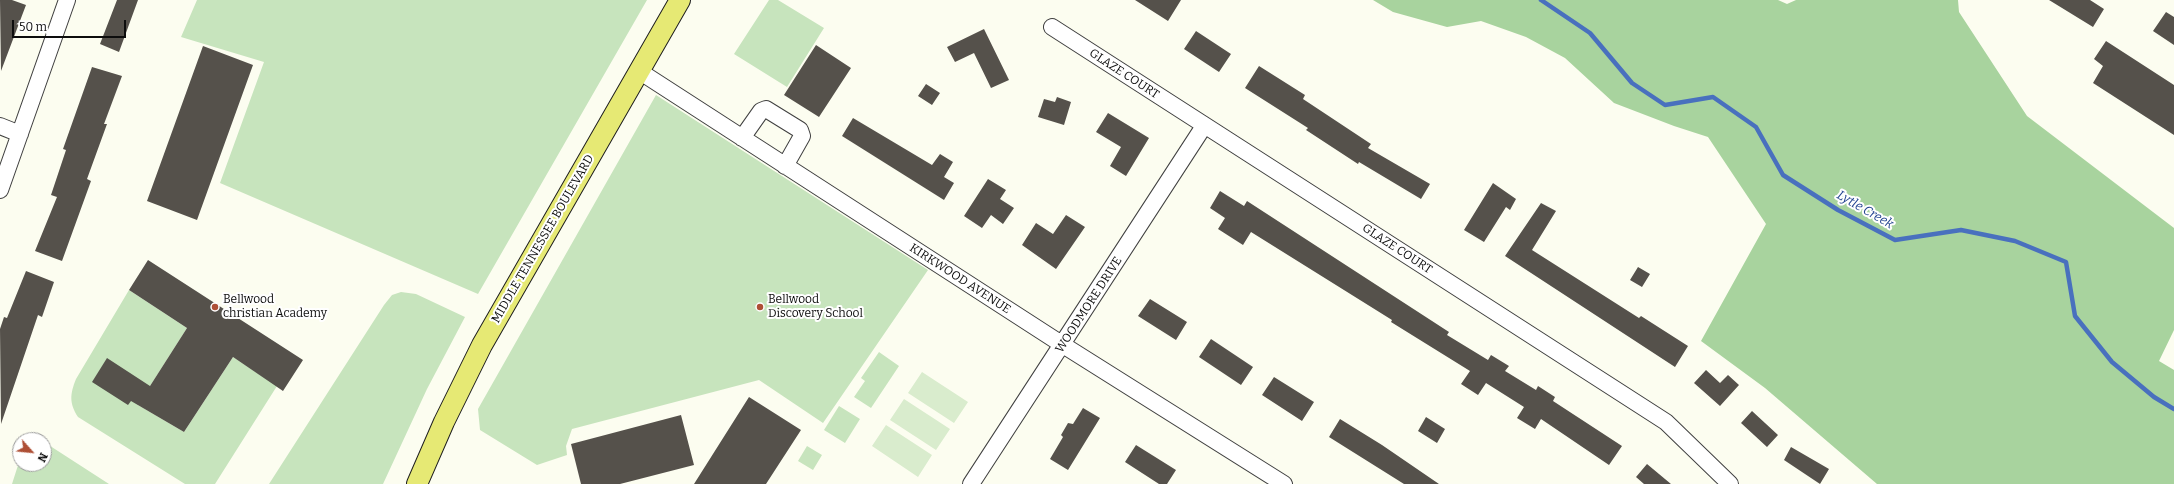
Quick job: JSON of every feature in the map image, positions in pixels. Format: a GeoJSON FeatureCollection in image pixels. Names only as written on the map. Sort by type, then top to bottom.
{"type":"FeatureCollection","features":[{"type":"Feature","properties":{"kind":"main road","name":"MIDDLE TENNESSEE BOULEVARD"},"geometry":{"type":"LineString","coordinates":[[417,484],[444,422],[482,345],[680,0]]}},
{"type":"Feature","properties":{"kind":"street"},"geometry":{"type":"LineString","coordinates":[[0,190],[67,0]]}},
{"type":"Feature","properties":{"kind":"street","name":"GLAZE COURT"},"geometry":{"type":"LineString","coordinates":[[1052,27],[1666,422],[1730,484]]}},
{"type":"Feature","properties":{"kind":"street","name":"KIRKWOOD AVENUE"},"geometry":{"type":"LineString","coordinates":[[639,71],[1063,346],[1284,484]]}},
{"type":"Feature","properties":{"kind":"street"},"geometry":{"type":"LineString","coordinates":[[742,138],[761,111],[766,109],[800,130],[802,136],[785,166]]}},
{"type":"Feature","properties":{"kind":"street"},"geometry":{"type":"LineString","coordinates":[[0,126],[20,134]]}},
{"type":"Feature","properties":{"kind":"street","name":"WOODMORE DRIVE"},"geometry":{"type":"LineString","coordinates":[[971,484],[1063,346],[1204,126]]}},
{"type":"Feature","properties":{"kind":"green space"},"geometry":{"type":"Polygon","coordinates":[[[197,0],[647,0],[478,294],[220,183],[264,62],[181,37],[197,0]]]}},
{"type":"Feature","properties":{"kind":"green space"},"geometry":{"type":"Polygon","coordinates":[[[769,0],[778,0],[824,28],[787,87],[734,54],[769,0]]]}},
{"type":"Feature","properties":{"kind":"green space"},"geometry":{"type":"Polygon","coordinates":[[[1373,0],[1778,0],[1787,4],[1796,0],[1958,0],[1959,12],[2027,116],[2174,228],[2174,330],[2159,361],[2174,370],[2174,484],[1877,484],[1765,388],[1701,341],[1766,224],[1708,137],[1674,126],[1614,103],[1565,58],[1526,37],[1481,21],[1447,27],[1393,12],[1373,0]]]}},
{"type":"Feature","properties":{"kind":"green space","name":"Bellwood Discovery School"},"geometry":{"type":"Polygon","coordinates":[[[656,95],[928,270],[823,423],[759,380],[572,429],[566,446],[567,455],[537,465],[480,430],[478,409],[656,95]]]}},
{"type":"Feature","properties":{"kind":"green space"},"geometry":{"type":"Polygon","coordinates":[[[129,290],[187,328],[138,405],[184,432],[233,357],[277,386],[215,484],[185,484],[78,417],[75,412],[71,398],[76,379],[129,290]]]}},
{"type":"Feature","properties":{"kind":"green space"},"geometry":{"type":"Polygon","coordinates":[[[401,292],[416,294],[465,317],[427,389],[383,484],[269,484],[384,305],[392,295],[401,292]]]}},
{"type":"Feature","properties":{"kind":"green space"},"geometry":{"type":"Polygon","coordinates":[[[879,352],[899,366],[871,408],[854,397],[865,381],[861,378],[879,352]]]}},
{"type":"Feature","properties":{"kind":"green space"},"geometry":{"type":"Polygon","coordinates":[[[922,372],[968,402],[954,423],[908,393],[922,372]]]}},
{"type":"Feature","properties":{"kind":"green space"},"geometry":{"type":"Polygon","coordinates":[[[904,399],[950,429],[936,450],[890,420],[904,399]]]}},
{"type":"Feature","properties":{"kind":"green space"},"geometry":{"type":"Polygon","coordinates":[[[839,406],[860,419],[845,443],[824,430],[839,406]]]}},
{"type":"Feature","properties":{"kind":"green space"},"geometry":{"type":"Polygon","coordinates":[[[886,425],[932,455],[918,477],[872,446],[886,425]]]}},
{"type":"Feature","properties":{"kind":"green space"},"geometry":{"type":"Polygon","coordinates":[[[807,446],[822,455],[813,470],[798,461],[807,446]]]}},
{"type":"Feature","properties":{"kind":"green space"},"geometry":{"type":"Polygon","coordinates":[[[52,447],[109,484],[12,484],[16,472],[52,472],[52,447]]]}},
{"type":"Feature","properties":{"kind":"building"},"geometry":{"type":"Polygon","coordinates":[[[0,0],[12,0],[26,5],[1,71],[0,0]]]}},
{"type":"Feature","properties":{"kind":"building"},"geometry":{"type":"Polygon","coordinates":[[[117,0],[138,0],[119,52],[100,44],[117,0]]]}},
{"type":"Feature","properties":{"kind":"building"},"geometry":{"type":"Polygon","coordinates":[[[1135,0],[1181,0],[1168,21],[1135,0]]]}},
{"type":"Feature","properties":{"kind":"building"},"geometry":{"type":"Polygon","coordinates":[[[2049,0],[2090,0],[2104,9],[2093,27],[2049,0]]]}},
{"type":"Feature","properties":{"kind":"building"},"geometry":{"type":"Polygon","coordinates":[[[2166,12],[2174,17],[2174,45],[2153,31],[2166,12]]]}},
{"type":"Feature","properties":{"kind":"building"},"geometry":{"type":"Polygon","coordinates":[[[984,29],[1009,80],[991,88],[974,53],[955,62],[947,47],[984,29]]]}},
{"type":"Feature","properties":{"kind":"building"},"geometry":{"type":"Polygon","coordinates":[[[1196,31],[1231,54],[1219,72],[1184,49],[1196,31]]]}},
{"type":"Feature","properties":{"kind":"building"},"geometry":{"type":"Polygon","coordinates":[[[2106,41],[2174,85],[2174,135],[2093,83],[2103,66],[2094,59],[2106,41]]]}},
{"type":"Feature","properties":{"kind":"building"},"geometry":{"type":"Polygon","coordinates":[[[816,45],[851,68],[819,117],[784,95],[816,45]]]}},
{"type":"Feature","properties":{"kind":"building"},"geometry":{"type":"Polygon","coordinates":[[[203,46],[253,65],[197,220],[147,201],[203,46]]]}},
{"type":"Feature","properties":{"kind":"building"},"geometry":{"type":"Polygon","coordinates":[[[1259,66],[1305,95],[1303,99],[1371,144],[1368,148],[1430,184],[1421,199],[1359,162],[1358,164],[1306,130],[1308,128],[1245,88],[1259,66]]]}},
{"type":"Feature","properties":{"kind":"building"},"geometry":{"type":"Polygon","coordinates":[[[92,67],[122,76],[104,124],[107,124],[87,179],[91,181],[62,261],[35,251],[57,197],[51,195],[66,150],[63,149],[92,67]]]}},
{"type":"Feature","properties":{"kind":"building"},"geometry":{"type":"Polygon","coordinates":[[[926,84],[940,93],[932,105],[918,96],[926,84]]]}},
{"type":"Feature","properties":{"kind":"building"},"geometry":{"type":"Polygon","coordinates":[[[1057,97],[1071,102],[1064,125],[1038,117],[1044,99],[1055,102],[1057,97]]]}},
{"type":"Feature","properties":{"kind":"building"},"geometry":{"type":"Polygon","coordinates":[[[1108,113],[1149,138],[1126,176],[1110,166],[1121,147],[1096,132],[1108,113]]]}},
{"type":"Feature","properties":{"kind":"building"},"geometry":{"type":"Polygon","coordinates":[[[853,118],[932,165],[940,154],[953,162],[944,177],[954,183],[944,200],[842,136],[853,118]]]}},
{"type":"Feature","properties":{"kind":"building"},"geometry":{"type":"Polygon","coordinates":[[[988,179],[1006,190],[1000,199],[1014,208],[1003,224],[991,215],[982,228],[964,216],[988,179]]]}},
{"type":"Feature","properties":{"kind":"building"},"geometry":{"type":"Polygon","coordinates":[[[1493,183],[1516,199],[1510,210],[1506,207],[1484,242],[1464,230],[1493,183]]]}},
{"type":"Feature","properties":{"kind":"building"},"geometry":{"type":"Polygon","coordinates":[[[1220,191],[1244,206],[1247,201],[1449,332],[1447,335],[1488,360],[1491,355],[1509,366],[1505,371],[1536,390],[1538,386],[1555,397],[1553,401],[1622,446],[1609,465],[1541,419],[1535,429],[1517,418],[1524,407],[1486,383],[1478,395],[1461,384],[1470,371],[1391,322],[1392,320],[1251,232],[1243,245],[1218,229],[1225,218],[1210,208],[1220,191]]]}},
{"type":"Feature","properties":{"kind":"building"},"geometry":{"type":"Polygon","coordinates":[[[1541,203],[1556,211],[1532,250],[1639,318],[1641,316],[1688,346],[1675,367],[1505,256],[1541,203]]]}},
{"type":"Feature","properties":{"kind":"building"},"geometry":{"type":"Polygon","coordinates":[[[1066,215],[1085,227],[1056,269],[1022,245],[1036,223],[1053,234],[1066,215]]]}},
{"type":"Feature","properties":{"kind":"building"},"geometry":{"type":"Polygon","coordinates":[[[148,260],[303,360],[283,391],[233,357],[184,432],[131,401],[128,405],[92,382],[107,358],[150,386],[187,328],[129,290],[148,260]]]}},
{"type":"Feature","properties":{"kind":"building"},"geometry":{"type":"Polygon","coordinates":[[[1638,267],[1650,274],[1642,287],[1630,280],[1638,267]]]}},
{"type":"Feature","properties":{"kind":"building"},"geometry":{"type":"Polygon","coordinates":[[[26,271],[54,282],[42,317],[38,315],[1,424],[0,329],[4,317],[7,318],[26,271]]]}},
{"type":"Feature","properties":{"kind":"building"},"geometry":{"type":"Polygon","coordinates":[[[1150,299],[1187,322],[1176,340],[1138,316],[1150,299]]]}},
{"type":"Feature","properties":{"kind":"building"},"geometry":{"type":"Polygon","coordinates":[[[1211,339],[1253,367],[1241,385],[1199,357],[1211,339]]]}},
{"type":"Feature","properties":{"kind":"building"},"geometry":{"type":"Polygon","coordinates":[[[1706,370],[1720,383],[1728,375],[1739,385],[1720,406],[1694,383],[1706,370]]]}},
{"type":"Feature","properties":{"kind":"building"},"geometry":{"type":"Polygon","coordinates":[[[1274,377],[1314,402],[1302,421],[1262,395],[1274,377]]]}},
{"type":"Feature","properties":{"kind":"building"},"geometry":{"type":"Polygon","coordinates":[[[749,397],[801,430],[766,484],[694,484],[749,397]]]}},
{"type":"Feature","properties":{"kind":"building"},"geometry":{"type":"Polygon","coordinates":[[[1083,408],[1100,418],[1068,470],[1050,459],[1063,437],[1061,435],[1068,423],[1073,424],[1083,408]]]}},
{"type":"Feature","properties":{"kind":"building"},"geometry":{"type":"Polygon","coordinates":[[[1752,411],[1778,435],[1767,447],[1741,423],[1752,411]]]}},
{"type":"Feature","properties":{"kind":"building"},"geometry":{"type":"Polygon","coordinates":[[[681,415],[694,465],[620,484],[581,484],[571,444],[681,415]]]}},
{"type":"Feature","properties":{"kind":"building"},"geometry":{"type":"Polygon","coordinates":[[[1426,417],[1445,429],[1437,443],[1418,431],[1426,417]]]}},
{"type":"Feature","properties":{"kind":"building"},"geometry":{"type":"Polygon","coordinates":[[[1340,419],[1382,445],[1439,484],[1404,484],[1329,437],[1340,419]]]}},
{"type":"Feature","properties":{"kind":"building"},"geometry":{"type":"Polygon","coordinates":[[[1136,445],[1176,470],[1167,484],[1159,484],[1125,462],[1136,445]]]}},
{"type":"Feature","properties":{"kind":"building"},"geometry":{"type":"Polygon","coordinates":[[[1791,447],[1829,469],[1820,484],[1784,460],[1791,447]]]}},
{"type":"Feature","properties":{"kind":"building"},"geometry":{"type":"Polygon","coordinates":[[[1647,464],[1671,484],[1644,484],[1636,477],[1647,464]]]}},
{"type":"Feature","properties":{"kind":"waterway","name":"Lytle Creek"},"geometry":{"type":"LineString","coordinates":[[1541,0],[1590,33],[1632,83],[1665,105],[1713,97],[1756,127],[1783,175],[1838,210],[1895,240],[1961,230],[2015,241],[2066,262],[2075,316],[2112,362],[2154,397],[2174,409]]}},
{"type":"Feature","properties":{"kind":"place","name":"Bellwood christian Academy"},"geometry":{"type":"Point","coordinates":[215,307]}},
{"type":"Feature","properties":{"kind":"place","name":"Bellwood Discovery School"},"geometry":{"type":"Point","coordinates":[760,307]}}]}
